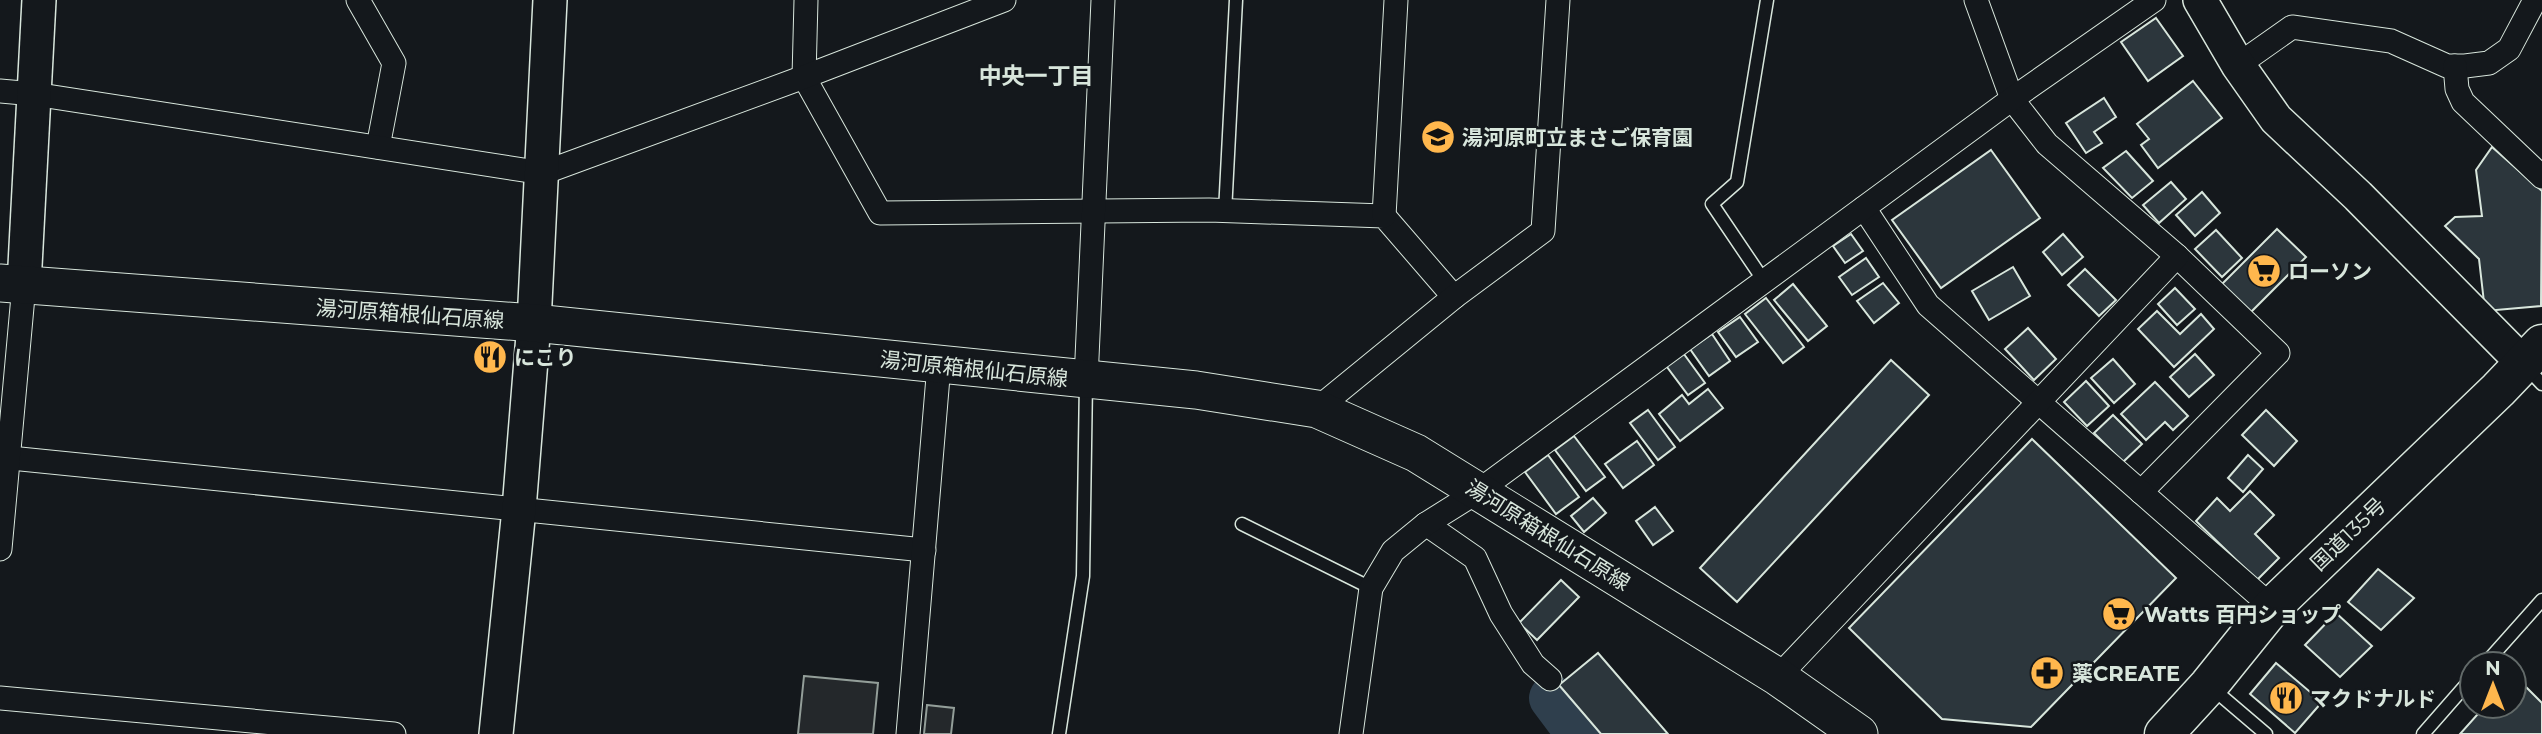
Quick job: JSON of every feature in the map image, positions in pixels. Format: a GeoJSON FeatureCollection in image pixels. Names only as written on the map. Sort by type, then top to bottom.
{"type":"FeatureCollection","features":[{"type":"Feature","properties":{"kind":"highway","name":"国道135号"},"geometry":{"type":"LineString","coordinates":[[2164,734],[2209,685],[2272,607],[2536,364]]}},
{"type":"Feature","properties":{"kind":"main road","name":"湯河原箱根仙石原線"},"geometry":{"type":"LineString","coordinates":[[12,284],[534,323],[1196,390],[1317,409],[1416,453],[1777,677],[1859,734]]}},
{"type":"Feature","properties":{"kind":"street"},"geometry":{"type":"LineString","coordinates":[[0,549],[12,284],[34,94],[39,0]]}},
{"type":"Feature","properties":{"kind":"street"},"geometry":{"type":"LineString","coordinates":[[358,0],[394,63],[378,148]]}},
{"type":"Feature","properties":{"kind":"street"},"geometry":{"type":"LineString","coordinates":[[496,734],[519,509],[534,323],[550,0]]}},
{"type":"Feature","properties":{"kind":"street"},"geometry":{"type":"LineString","coordinates":[[806,0],[804,77],[880,214],[1209,210],[1384,216]]}},
{"type":"Feature","properties":{"kind":"street"},"geometry":{"type":"LineString","coordinates":[[0,91],[34,94],[542,173],[804,77],[958,8],[1004,0]]}},
{"type":"Feature","properties":{"kind":"street"},"geometry":{"type":"LineString","coordinates":[[1086,380],[1103,0]]}},
{"type":"Feature","properties":{"kind":"street"},"geometry":{"type":"LineString","coordinates":[[1396,0],[1384,216],[1454,297]]}},
{"type":"Feature","properties":{"kind":"street"},"geometry":{"type":"LineString","coordinates":[[1317,409],[1454,297],[1543,231],[1558,0]]}},
{"type":"Feature","properties":{"kind":"street"},"geometry":{"type":"LineString","coordinates":[[1976,0],[2012,99],[2047,144],[2177,256],[2278,353],[2141,492]]}},
{"type":"Feature","properties":{"kind":"street"},"geometry":{"type":"LineString","coordinates":[[1351,734],[1371,588],[1393,551],[1426,524],[1477,492],[2012,99],[2154,0]]}},
{"type":"Feature","properties":{"kind":"street"},"geometry":{"type":"LineString","coordinates":[[2200,0],[2238,65],[2276,119],[2536,364]]}},
{"type":"Feature","properties":{"kind":"street"},"geometry":{"type":"LineString","coordinates":[[2238,65],[2292,27],[2391,41],[2447,66],[2489,63],[2510,49],[2535,0]]}},
{"type":"Feature","properties":{"kind":"street"},"geometry":{"type":"LineString","coordinates":[[2455,66],[2457,89],[2463,102],[2542,177]]}},
{"type":"Feature","properties":{"kind":"street"},"geometry":{"type":"LineString","coordinates":[[1864,208],[1928,306],[2272,607]]}},
{"type":"Feature","properties":{"kind":"street"},"geometry":{"type":"LineString","coordinates":[[1777,677],[2177,256]]}},
{"type":"Feature","properties":{"kind":"street"},"geometry":{"type":"LineString","coordinates":[[908,734],[939,365]]}},
{"type":"Feature","properties":{"kind":"street"},"geometry":{"type":"LineString","coordinates":[[5,458],[924,550]]}},
{"type":"Feature","properties":{"kind":"street"},"geometry":{"type":"LineString","coordinates":[[1426,524],[1475,558],[1501,614],[1533,664],[1550,680]]}},
{"type":"Feature","properties":{"kind":"street"},"geometry":{"type":"LineString","coordinates":[[0,698],[394,734]]}},
{"type":"Feature","properties":{"kind":"lane"},"geometry":{"type":"LineString","coordinates":[[1225,212],[1236,0]]}},
{"type":"Feature","properties":{"kind":"lane"},"geometry":{"type":"LineString","coordinates":[[1764,281],[1713,204],[1737,182],[1767,0]]}},
{"type":"Feature","properties":{"kind":"lane"},"geometry":{"type":"LineString","coordinates":[[1059,734],[1083,576],[1086,380]]}},
{"type":"Feature","properties":{"kind":"lane"},"geometry":{"type":"LineString","coordinates":[[1242,524],[1371,588]]}},
{"type":"Feature","properties":{"kind":"lane"},"geometry":{"type":"LineString","coordinates":[[2497,650],[2542,600]]}},
{"type":"Feature","properties":{"kind":"lane"},"geometry":{"type":"LineString","coordinates":[[2209,685],[2266,734]]}},
{"type":"Feature","properties":{"kind":"lane"},"geometry":{"type":"LineString","coordinates":[[2423,734],[2458,694]]}},
{"type":"Feature","properties":{"kind":"shaded area"},"geometry":{"type":"Polygon","coordinates":[[[804,676],[878,683],[873,734],[798,734],[804,676]]]}},
{"type":"Feature","properties":{"kind":"shaded area"},"geometry":{"type":"Polygon","coordinates":[[[927,705],[954,708],[951,734],[924,734],[927,705]]]}},
{"type":"Feature","properties":{"kind":"building"},"geometry":{"type":"Polygon","coordinates":[[[2156,18],[2183,56],[2148,81],[2121,42],[2156,18]]]}},
{"type":"Feature","properties":{"kind":"building"},"geometry":{"type":"Polygon","coordinates":[[[2193,81],[2222,118],[2158,168],[2141,145],[2149,139],[2137,124],[2193,81]]]}},
{"type":"Feature","properties":{"kind":"building"},"geometry":{"type":"Polygon","coordinates":[[[2104,98],[2116,117],[2094,132],[2102,143],[2086,153],[2066,123],[2104,98]]]}},
{"type":"Feature","properties":{"kind":"building"},"geometry":{"type":"Polygon","coordinates":[[[2492,147],[2542,191],[2541,306],[2485,311],[2479,259],[2445,226],[2455,217],[2482,216],[2476,170],[2492,147]]]}},
{"type":"Feature","properties":{"kind":"building"},"geometry":{"type":"Polygon","coordinates":[[[1991,150],[2040,218],[1941,288],[1892,220],[1991,150]]]}},
{"type":"Feature","properties":{"kind":"building"},"geometry":{"type":"Polygon","coordinates":[[[2126,151],[2153,181],[2132,198],[2103,168],[2126,151]]]}},
{"type":"Feature","properties":{"kind":"building"},"geometry":{"type":"Polygon","coordinates":[[[2171,182],[2186,199],[2159,223],[2143,205],[2171,182]]]}},
{"type":"Feature","properties":{"kind":"building"},"geometry":{"type":"Polygon","coordinates":[[[2202,192],[2220,213],[2195,236],[2176,215],[2202,192]]]}},
{"type":"Feature","properties":{"kind":"building","name":"ローソン"},"geometry":{"type":"Polygon","coordinates":[[[2277,229],[2306,257],[2250,313],[2221,285],[2277,229]]]}},
{"type":"Feature","properties":{"kind":"building"},"geometry":{"type":"Polygon","coordinates":[[[2216,230],[2242,258],[2222,277],[2195,249],[2216,230]]]}},
{"type":"Feature","properties":{"kind":"building"},"geometry":{"type":"Polygon","coordinates":[[[1851,234],[1863,251],[1845,263],[1833,246],[1851,234]]]}},
{"type":"Feature","properties":{"kind":"building"},"geometry":{"type":"Polygon","coordinates":[[[2063,234],[2083,257],[2062,275],[2043,252],[2063,234]]]}},
{"type":"Feature","properties":{"kind":"building"},"geometry":{"type":"Polygon","coordinates":[[[1866,258],[1879,277],[1852,295],[1839,277],[1866,258]]]}},
{"type":"Feature","properties":{"kind":"building"},"geometry":{"type":"Polygon","coordinates":[[[2013,267],[2030,296],[1989,320],[1972,291],[2013,267]]]}},
{"type":"Feature","properties":{"kind":"building"},"geometry":{"type":"Polygon","coordinates":[[[2085,269],[2116,300],[2099,316],[2068,285],[2085,269]]]}},
{"type":"Feature","properties":{"kind":"building"},"geometry":{"type":"Polygon","coordinates":[[[1883,283],[1899,303],[1874,323],[1857,301],[1883,283]]]}},
{"type":"Feature","properties":{"kind":"building"},"geometry":{"type":"Polygon","coordinates":[[[1793,284],[1827,326],[1808,341],[1774,300],[1793,284]]]}},
{"type":"Feature","properties":{"kind":"building"},"geometry":{"type":"Polygon","coordinates":[[[2175,288],[2195,309],[2177,325],[2158,304],[2175,288]]]}},
{"type":"Feature","properties":{"kind":"building"},"geometry":{"type":"Polygon","coordinates":[[[1766,298],[1804,347],[1783,363],[1745,314],[1766,298]]]}},
{"type":"Feature","properties":{"kind":"building"},"geometry":{"type":"Polygon","coordinates":[[[2157,311],[2180,334],[2201,314],[2214,329],[2174,367],[2138,329],[2157,311]]]}},
{"type":"Feature","properties":{"kind":"building"},"geometry":{"type":"Polygon","coordinates":[[[1740,317],[1758,342],[1736,357],[1718,332],[1740,317]]]}},
{"type":"Feature","properties":{"kind":"building"},"geometry":{"type":"Polygon","coordinates":[[[2028,328],[2056,359],[2034,380],[2005,349],[2028,328]]]}},
{"type":"Feature","properties":{"kind":"building"},"geometry":{"type":"Polygon","coordinates":[[[1712,334],[1730,361],[1709,376],[1690,349],[1712,334]]]}},
{"type":"Feature","properties":{"kind":"building"},"geometry":{"type":"Polygon","coordinates":[[[1681,350],[1705,383],[1688,395],[1664,363],[1681,350]]]}},
{"type":"Feature","properties":{"kind":"building"},"geometry":{"type":"Polygon","coordinates":[[[2195,354],[2214,375],[2189,397],[2170,377],[2195,354]]]}},
{"type":"Feature","properties":{"kind":"building"},"geometry":{"type":"Polygon","coordinates":[[[2113,359],[2135,384],[2114,403],[2091,378],[2113,359]]]}},
{"type":"Feature","properties":{"kind":"building"},"geometry":{"type":"Polygon","coordinates":[[[1891,360],[1929,395],[1737,602],[1700,568],[1891,360]]]}},
{"type":"Feature","properties":{"kind":"building"},"geometry":{"type":"Polygon","coordinates":[[[2086,381],[2109,406],[2087,426],[2064,402],[2086,381]]]}},
{"type":"Feature","properties":{"kind":"building"},"geometry":{"type":"Polygon","coordinates":[[[2155,382],[2188,416],[2173,430],[2165,422],[2146,440],[2121,414],[2155,382]]]}},
{"type":"Feature","properties":{"kind":"building"},"geometry":{"type":"Polygon","coordinates":[[[1708,389],[1723,408],[1680,441],[1659,414],[1682,395],[1689,404],[1708,389]]]}},
{"type":"Feature","properties":{"kind":"building"},"geometry":{"type":"Polygon","coordinates":[[[1648,410],[1675,447],[1658,460],[1630,423],[1648,410]]]}},
{"type":"Feature","properties":{"kind":"building"},"geometry":{"type":"Polygon","coordinates":[[[2266,410],[2297,441],[2274,466],[2242,435],[2266,410]]]}},
{"type":"Feature","properties":{"kind":"building"},"geometry":{"type":"Polygon","coordinates":[[[2113,415],[2142,444],[2123,462],[2094,433],[2113,415]]]}},
{"type":"Feature","properties":{"kind":"building"},"geometry":{"type":"Polygon","coordinates":[[[1574,436],[1605,477],[1586,491],[1555,450],[1574,436]]]}},
{"type":"Feature","properties":{"kind":"building"},"geometry":{"type":"Polygon","coordinates":[[[2032,439],[2176,578],[2031,727],[1942,719],[1849,628],[2032,439]]]}},
{"type":"Feature","properties":{"kind":"building"},"geometry":{"type":"Polygon","coordinates":[[[1637,441],[1654,465],[1623,488],[1605,464],[1637,441]]]}},
{"type":"Feature","properties":{"kind":"building"},"geometry":{"type":"Polygon","coordinates":[[[1548,455],[1579,497],[1556,514],[1525,472],[1548,455]]]}},
{"type":"Feature","properties":{"kind":"building"},"geometry":{"type":"Polygon","coordinates":[[[2248,455],[2263,469],[2243,492],[2228,478],[2248,455]]]}},
{"type":"Feature","properties":{"kind":"building"},"geometry":{"type":"Polygon","coordinates":[[[2250,491],[2274,515],[2255,534],[2279,558],[2257,580],[2196,521],[2217,498],[2230,511],[2250,491]]]}},
{"type":"Feature","properties":{"kind":"building"},"geometry":{"type":"Polygon","coordinates":[[[1593,498],[1606,513],[1584,532],[1571,516],[1593,498]]]}},
{"type":"Feature","properties":{"kind":"building"},"geometry":{"type":"Polygon","coordinates":[[[1655,507],[1673,531],[1653,545],[1636,521],[1655,507]]]}},
{"type":"Feature","properties":{"kind":"building"},"geometry":{"type":"Polygon","coordinates":[[[2378,569],[2414,598],[2381,630],[2348,602],[2378,569]]]}},
{"type":"Feature","properties":{"kind":"building"},"geometry":{"type":"Polygon","coordinates":[[[1561,580],[1579,597],[1537,640],[1519,623],[1561,580]]]}},
{"type":"Feature","properties":{"kind":"building"},"geometry":{"type":"Polygon","coordinates":[[[2336,613],[2372,646],[2340,677],[2305,645],[2336,613]]]}},
{"type":"Feature","properties":{"kind":"building"},"geometry":{"type":"Polygon","coordinates":[[[1598,653],[1668,734],[1601,734],[1559,685],[1598,653]]]}},
{"type":"Feature","properties":{"kind":"building","name":"マクドナルド"},"geometry":{"type":"Polygon","coordinates":[[[2276,663],[2322,702],[2295,733],[2250,694],[2276,663]]]}},
{"type":"Feature","properties":{"kind":"building"},"geometry":{"type":"Polygon","coordinates":[[[2528,689],[2542,703],[2542,734],[2460,734],[2472,720],[2528,720],[2528,689]]]}},
{"type":"Feature","properties":{"kind":"waterway"},"geometry":{"type":"LineString","coordinates":[[1552,698],[1579,734]]}},
{"type":"Feature","properties":{"kind":"place","name":"湯河原町立まさご保育園"},"geometry":{"type":"Point","coordinates":[1438,137]}},
{"type":"Feature","properties":{"kind":"place","name":"ローソン"},"geometry":{"type":"Point","coordinates":[2264,271]}},
{"type":"Feature","properties":{"kind":"place","name":"にこり"},"geometry":{"type":"Point","coordinates":[490,357]}},
{"type":"Feature","properties":{"kind":"place","name":"Watts 百円ショップ"},"geometry":{"type":"Point","coordinates":[2119,614]}},
{"type":"Feature","properties":{"kind":"place","name":"薬CREATE"},"geometry":{"type":"Point","coordinates":[2047,673]}},
{"type":"Feature","properties":{"kind":"place","name":"マクドナルド"},"geometry":{"type":"Point","coordinates":[2286,698]}},
{"type":"Feature","properties":{"kind":"district","name":"中央一丁目"},"geometry":{"type":"Point","coordinates":[1036,76]}}]}
